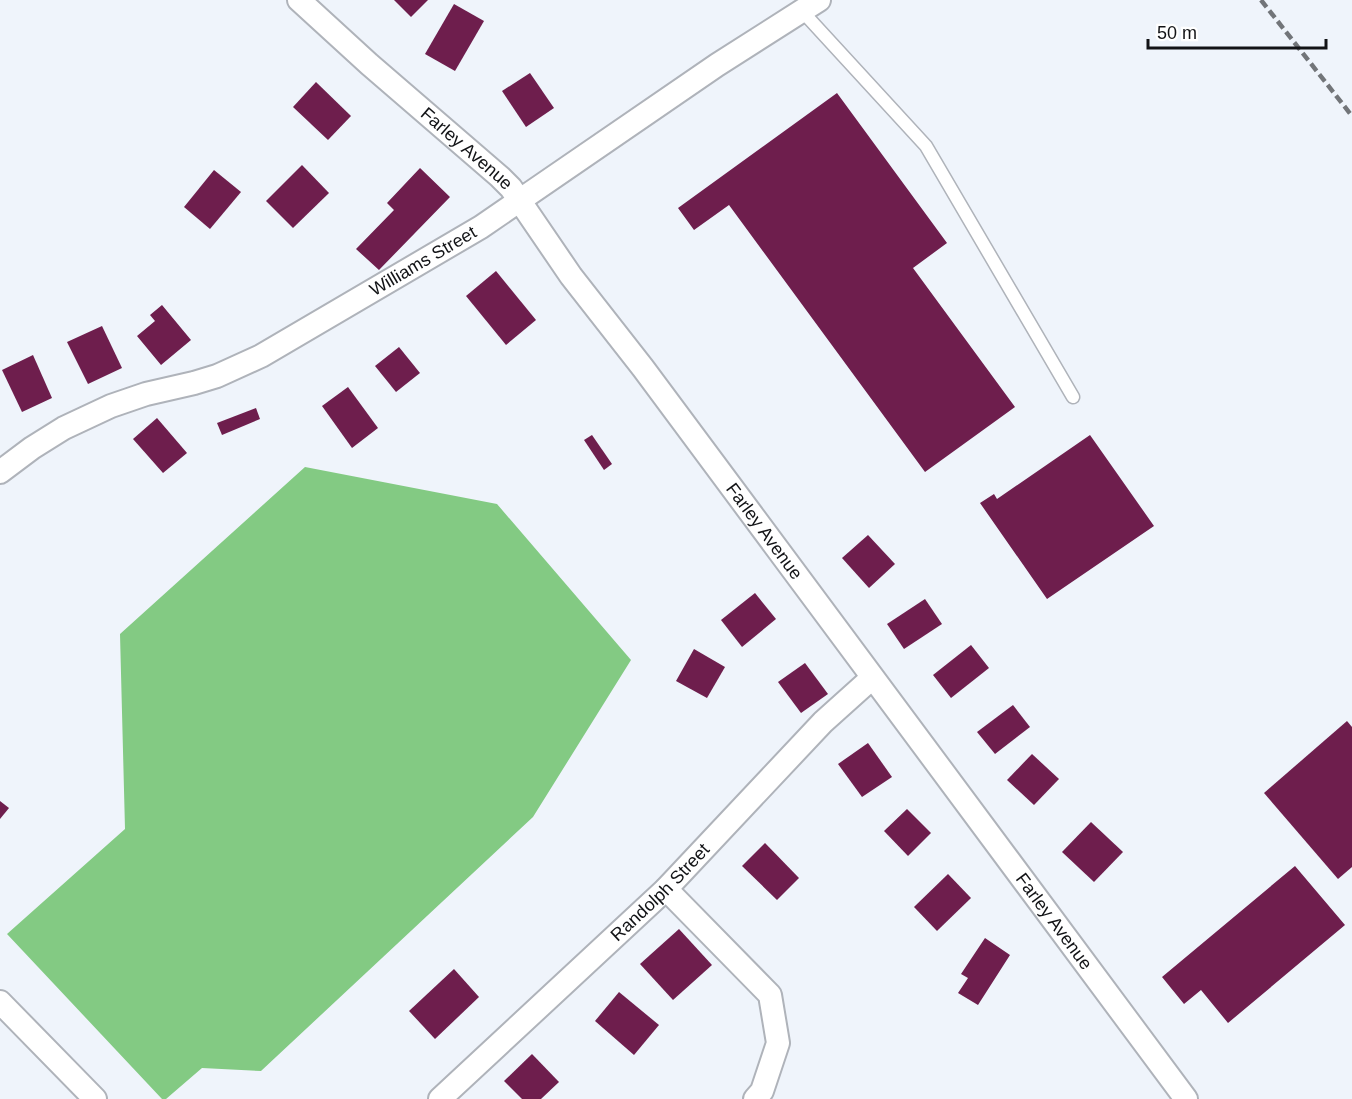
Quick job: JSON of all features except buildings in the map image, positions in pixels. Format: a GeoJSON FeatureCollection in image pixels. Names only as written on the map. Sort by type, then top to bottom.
{"type":"FeatureCollection","features":[{"type":"Feature","properties":{"kind":"street","name":"Farley Avenue"},"geometry":{"type":"LineString","coordinates":[[299,0],[511,188],[571,276],[643,368],[1186,1099]]}},
{"type":"Feature","properties":{"kind":"street","name":"Williams Street"},"geometry":{"type":"LineString","coordinates":[[0,472],[63,428],[111,406],[146,394],[194,384],[250,361],[481,227],[697,78],[810,5]]}},
{"type":"Feature","properties":{"kind":"street","name":"Randolph Street"},"geometry":{"type":"LineString","coordinates":[[440,1099],[666,889],[823,722],[872,678]]}},
{"type":"Feature","properties":{"kind":"street"},"geometry":{"type":"LineString","coordinates":[[666,889],[770,995],[778,1043],[762,1091],[755,1099]]}},
{"type":"Feature","properties":{"kind":"street"},"geometry":{"type":"LineString","coordinates":[[0,1002],[94,1099]]}},
{"type":"Feature","properties":{"kind":"lane"},"geometry":{"type":"LineString","coordinates":[[810,5],[926,146],[1073,397]]}},
{"type":"Feature","properties":{"kind":"green space"},"geometry":{"type":"Polygon","coordinates":[[[305,467],[497,504],[631,660],[533,817],[261,1071],[202,1068],[166,1099],[162,1099],[7,934],[125,829],[120,634],[305,467]]]}},
{"type":"Feature","properties":{"kind":"railway"},"geometry":{"type":"LineString","coordinates":[[1261,0],[1352,116]]}}]}
